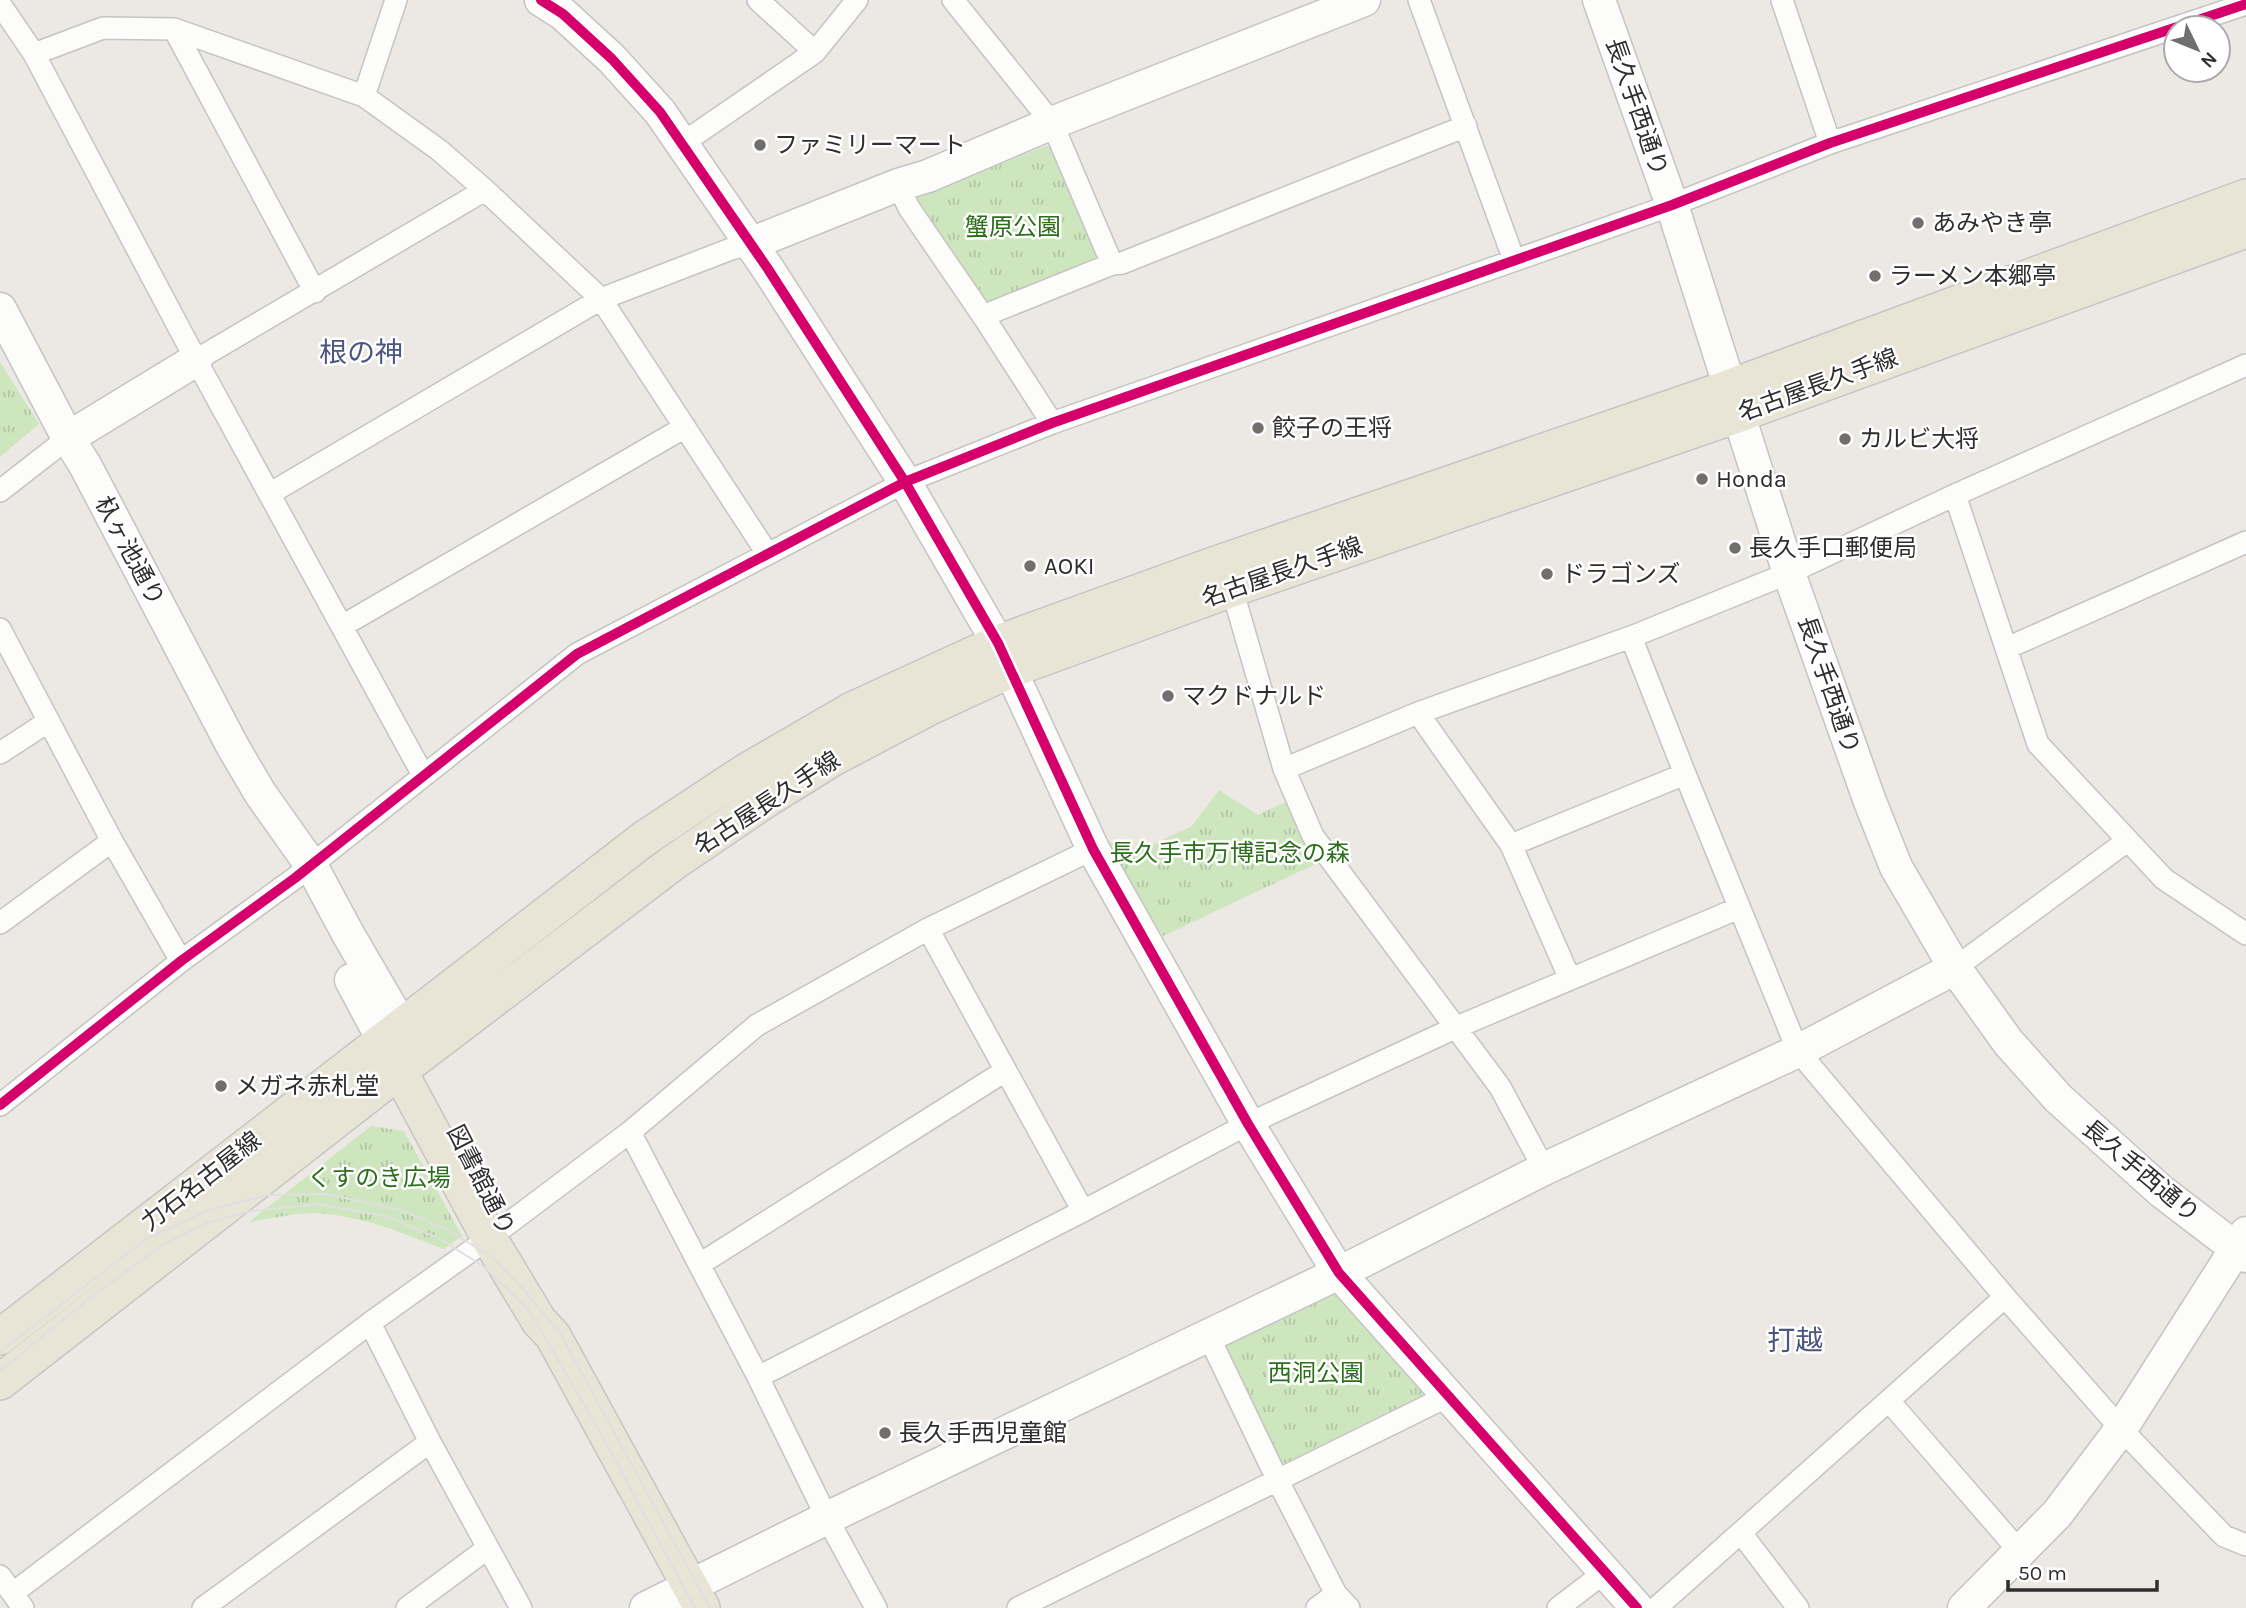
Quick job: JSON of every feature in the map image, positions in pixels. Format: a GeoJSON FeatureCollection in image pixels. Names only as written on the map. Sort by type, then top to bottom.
{"type":"FeatureCollection","features":[{"type":"Feature","properties":{"kind":"main road","name":"名古屋長久手線"},"geometry":{"type":"LineString","coordinates":[[392,1033],[645,838],[745,772],[852,710],[1004,656],[1232,589],[1732,401],[2246,197]]}},
{"type":"Feature","properties":{"kind":"main road","name":"名古屋長久手線"},"geometry":{"type":"LineString","coordinates":[[409,1064],[674,862],[833,758],[932,706],[1004,656],[1216,564],[1732,401],[2246,230]]}},
{"type":"Feature","properties":{"kind":"main road","name":"図書館通り"},"geometry":{"type":"LineString","coordinates":[[392,1033],[497,1232],[539,1321],[553,1336],[697,1597]]}},
{"type":"Feature","properties":{"kind":"main road","name":"力石名古屋線"},"geometry":{"type":"LineString","coordinates":[[0,1337],[392,1033]]}},
{"type":"Feature","properties":{"kind":"main road","name":"力石名古屋線"},"geometry":{"type":"LineString","coordinates":[[0,1382],[409,1064]]}},
{"type":"Feature","properties":{"kind":"street"},"geometry":{"type":"LineString","coordinates":[[364,96],[396,0]]}},
{"type":"Feature","properties":{"kind":"street"},"geometry":{"type":"LineString","coordinates":[[541,0],[563,14],[612,59],[660,112],[750,244],[905,482],[1004,656],[1093,849],[1248,1124],[1339,1273],[1637,1608]]}},
{"type":"Feature","properties":{"kind":"street"},"geometry":{"type":"LineString","coordinates":[[758,0],[815,52]]}},
{"type":"Feature","properties":{"kind":"street"},"geometry":{"type":"LineString","coordinates":[[680,141],[696,134],[815,52],[857,0]]}},
{"type":"Feature","properties":{"kind":"street"},"geometry":{"type":"LineString","coordinates":[[953,0],[1052,123],[1112,264]]}},
{"type":"Feature","properties":{"kind":"street"},"geometry":{"type":"LineString","coordinates":[[269,494],[601,299],[898,185],[928,177],[1052,123],[1364,0]]}},
{"type":"Feature","properties":{"kind":"street"},"geometry":{"type":"LineString","coordinates":[[1419,0],[1514,260]]}},
{"type":"Feature","properties":{"kind":"street","name":"長久手西通り"},"geometry":{"type":"LineString","coordinates":[[1599,0],[1671,205],[1789,573],[1869,799],[1896,867],[1955,968],[2008,1042],[2058,1098],[2161,1191],[2243,1246]]}},
{"type":"Feature","properties":{"kind":"street"},"geometry":{"type":"LineString","coordinates":[[1782,0],[1830,143]]}},
{"type":"Feature","properties":{"kind":"street"},"geometry":{"type":"LineString","coordinates":[[0,4],[34,54],[196,360],[423,775]]}},
{"type":"Feature","properties":{"kind":"street"},"geometry":{"type":"LineString","coordinates":[[0,1105],[181,961],[303,871],[577,654],[905,482],[1052,423],[1671,205],[1830,143],[2246,4]]}},
{"type":"Feature","properties":{"kind":"street"},"geometry":{"type":"LineString","coordinates":[[34,54],[103,27],[174,29],[364,96],[439,150],[601,299],[767,553]]}},
{"type":"Feature","properties":{"kind":"street"},"geometry":{"type":"LineString","coordinates":[[174,29],[314,292]]}},
{"type":"Feature","properties":{"kind":"street"},"geometry":{"type":"LineString","coordinates":[[983,316],[1466,126]]}},
{"type":"Feature","properties":{"kind":"street"},"geometry":{"type":"LineString","coordinates":[[898,185],[909,208],[1052,423]]}},
{"type":"Feature","properties":{"kind":"street"},"geometry":{"type":"LineString","coordinates":[[0,491],[68,438],[485,190]]}},
{"type":"Feature","properties":{"kind":"street","name":"杁ヶ池通り"},"geometry":{"type":"LineString","coordinates":[[0,310],[85,465],[226,735],[392,1033]]}},
{"type":"Feature","properties":{"kind":"street"},"geometry":{"type":"LineString","coordinates":[[1284,769],[1418,713],[1631,636],[1789,573],[1955,495],[2246,365]]}},
{"type":"Feature","properties":{"kind":"street"},"geometry":{"type":"LineString","coordinates":[[342,626],[685,427]]}},
{"type":"Feature","properties":{"kind":"street"},"geometry":{"type":"LineString","coordinates":[[1955,495],[2038,744],[2164,878],[2246,934]]}},
{"type":"Feature","properties":{"kind":"street"},"geometry":{"type":"LineString","coordinates":[[2007,648],[2246,542]]}},
{"type":"Feature","properties":{"kind":"street"},"geometry":{"type":"LineString","coordinates":[[1232,589],[1284,769],[1313,836],[1500,1087],[1544,1169]]}},
{"type":"Feature","properties":{"kind":"street"},"geometry":{"type":"LineString","coordinates":[[0,629],[112,841],[181,961]]}},
{"type":"Feature","properties":{"kind":"street"},"geometry":{"type":"LineString","coordinates":[[1631,636],[1798,1051],[2005,1297],[2121,1429],[2224,1536],[2246,1545]]}},
{"type":"Feature","properties":{"kind":"street"},"geometry":{"type":"LineString","coordinates":[[1418,713],[1511,845],[1570,979]]}},
{"type":"Feature","properties":{"kind":"street"},"geometry":{"type":"LineString","coordinates":[[0,753],[49,721]]}},
{"type":"Feature","properties":{"kind":"street"},"geometry":{"type":"LineString","coordinates":[[1511,845],[1685,774]]}},
{"type":"Feature","properties":{"kind":"street"},"geometry":{"type":"LineString","coordinates":[[0,923],[112,841]]}},
{"type":"Feature","properties":{"kind":"street"},"geometry":{"type":"LineString","coordinates":[[646,1608],[697,1597],[703,1579],[1339,1273],[1544,1169],[1798,1051],[1955,968],[2127,841]]}},
{"type":"Feature","properties":{"kind":"street"},"geometry":{"type":"LineString","coordinates":[[12,1592],[630,1132],[757,1025],[928,929],[1093,849]]}},
{"type":"Feature","properties":{"kind":"street"},"geometry":{"type":"LineString","coordinates":[[758,1377],[1248,1124],[1457,1027],[1739,908]]}},
{"type":"Feature","properties":{"kind":"street"},"geometry":{"type":"LineString","coordinates":[[928,929],[1083,1211]]}},
{"type":"Feature","properties":{"kind":"street"},"geometry":{"type":"LineString","coordinates":[[700,1264],[1005,1072]]}},
{"type":"Feature","properties":{"kind":"street"},"geometry":{"type":"LineString","coordinates":[[630,1132],[758,1377],[827,1518],[876,1608]]}},
{"type":"Feature","properties":{"kind":"street"},"geometry":{"type":"LineString","coordinates":[[1964,1608],[2057,1514],[2121,1429],[2243,1246]]}},
{"type":"Feature","properties":{"kind":"street"},"geometry":{"type":"LineString","coordinates":[[1656,1608],[2005,1297]]}},
{"type":"Feature","properties":{"kind":"street"},"geometry":{"type":"LineString","coordinates":[[370,1323],[430,1442],[522,1608]]}},
{"type":"Feature","properties":{"kind":"street"},"geometry":{"type":"LineString","coordinates":[[1208,1335],[1278,1481],[1343,1601],[1317,1608]]}},
{"type":"Feature","properties":{"kind":"street"},"geometry":{"type":"LineString","coordinates":[[1018,1608],[1040,1603],[1448,1396]]}},
{"type":"Feature","properties":{"kind":"street"},"geometry":{"type":"LineString","coordinates":[[1889,1401],[2020,1552]]}},
{"type":"Feature","properties":{"kind":"street"},"geometry":{"type":"LineString","coordinates":[[204,1608],[430,1442]]}},
{"type":"Feature","properties":{"kind":"street"},"geometry":{"type":"LineString","coordinates":[[1741,1533],[1798,1608]]}},
{"type":"Feature","properties":{"kind":"street"},"geometry":{"type":"LineString","coordinates":[[407,1608],[488,1548]]}},
{"type":"Feature","properties":{"kind":"street"},"geometry":{"type":"LineString","coordinates":[[1558,1608],[1605,1572]]}},
{"type":"Feature","properties":{"kind":"green space","name":"蟹原公園"},"geometry":{"type":"Polygon","coordinates":[[[1046,146],[1053,147],[1103,262],[991,304],[981,295],[915,200],[920,194],[1046,146]]]}},
{"type":"Feature","properties":{"kind":"green space"},"geometry":{"type":"Polygon","coordinates":[[[0,362],[39,424],[0,457],[0,362]]]}},
{"type":"Feature","properties":{"kind":"green space","name":"長久手市万博記念の森"},"geometry":{"type":"Polygon","coordinates":[[[1219,790],[1258,815],[1291,799],[1322,861],[1163,936],[1102,840],[1139,851],[1192,826],[1219,790]]]}},
{"type":"Feature","properties":{"kind":"green space","name":"くすのき広場"},"geometry":{"type":"Polygon","coordinates":[[[371,1126],[404,1131],[462,1236],[444,1249],[380,1226],[331,1214],[298,1214],[249,1222],[371,1126]]]}},
{"type":"Feature","properties":{"kind":"green space","name":"西洞公園"},"geometry":{"type":"Polygon","coordinates":[[[1336,1283],[1437,1393],[1283,1472],[1214,1340],[1336,1283]]]}},
{"type":"Feature","properties":{"kind":"tram line"},"geometry":{"type":"LineString","coordinates":[[0,1352],[146,1239],[209,1210],[267,1195],[326,1194],[401,1210],[448,1230],[493,1258],[560,1333],[710,1608]]}},
{"type":"Feature","properties":{"kind":"tram line"},"geometry":{"type":"LineString","coordinates":[[0,1371],[85,1302],[162,1245],[207,1223],[251,1211],[317,1204],[386,1216],[440,1239],[483,1266],[529,1310],[595,1423],[695,1608]]}},
{"type":"Feature","properties":{"kind":"cycle path"},"geometry":{"type":"LineString","coordinates":[[541,0],[563,14],[612,59],[660,112],[768,269],[905,482],[998,643],[1093,849],[1248,1124],[1339,1273],[1637,1608]]}},
{"type":"Feature","properties":{"kind":"cycle path"},"geometry":{"type":"LineString","coordinates":[[0,1105],[181,961],[295,878],[577,654],[905,482],[1052,423],[1672,205],[1830,143],[2246,4]]}},
{"type":"Feature","properties":{"kind":"place","name":"ファミリーマート"},"geometry":{"type":"Point","coordinates":[760,145]}},
{"type":"Feature","properties":{"kind":"place","name":"あみやき亭"},"geometry":{"type":"Point","coordinates":[1918,223]}},
{"type":"Feature","properties":{"kind":"place","name":"ラーメン本郷亭"},"geometry":{"type":"Point","coordinates":[1875,276]}},
{"type":"Feature","properties":{"kind":"place","name":"餃子の王将"},"geometry":{"type":"Point","coordinates":[1258,428]}},
{"type":"Feature","properties":{"kind":"place","name":"カルビ大将"},"geometry":{"type":"Point","coordinates":[1845,439]}},
{"type":"Feature","properties":{"kind":"place","name":"Honda"},"geometry":{"type":"Point","coordinates":[1702,479]}},
{"type":"Feature","properties":{"kind":"place","name":"長久手口郵便局"},"geometry":{"type":"Point","coordinates":[1735,548]}},
{"type":"Feature","properties":{"kind":"place","name":"AOKI"},"geometry":{"type":"Point","coordinates":[1030,566]}},
{"type":"Feature","properties":{"kind":"place","name":"ドラゴンズ"},"geometry":{"type":"Point","coordinates":[1547,574]}},
{"type":"Feature","properties":{"kind":"place","name":"マクドナルド"},"geometry":{"type":"Point","coordinates":[1168,696]}},
{"type":"Feature","properties":{"kind":"place","name":"メガネ赤札堂"},"geometry":{"type":"Point","coordinates":[221,1086]}},
{"type":"Feature","properties":{"kind":"place","name":"長久手西児童館"},"geometry":{"type":"Point","coordinates":[885,1433]}},
{"type":"Feature","properties":{"kind":"district","name":"根の神"},"geometry":{"type":"Point","coordinates":[361,352]}},
{"type":"Feature","properties":{"kind":"district","name":"打越"},"geometry":{"type":"Point","coordinates":[1795,1340]}}]}
